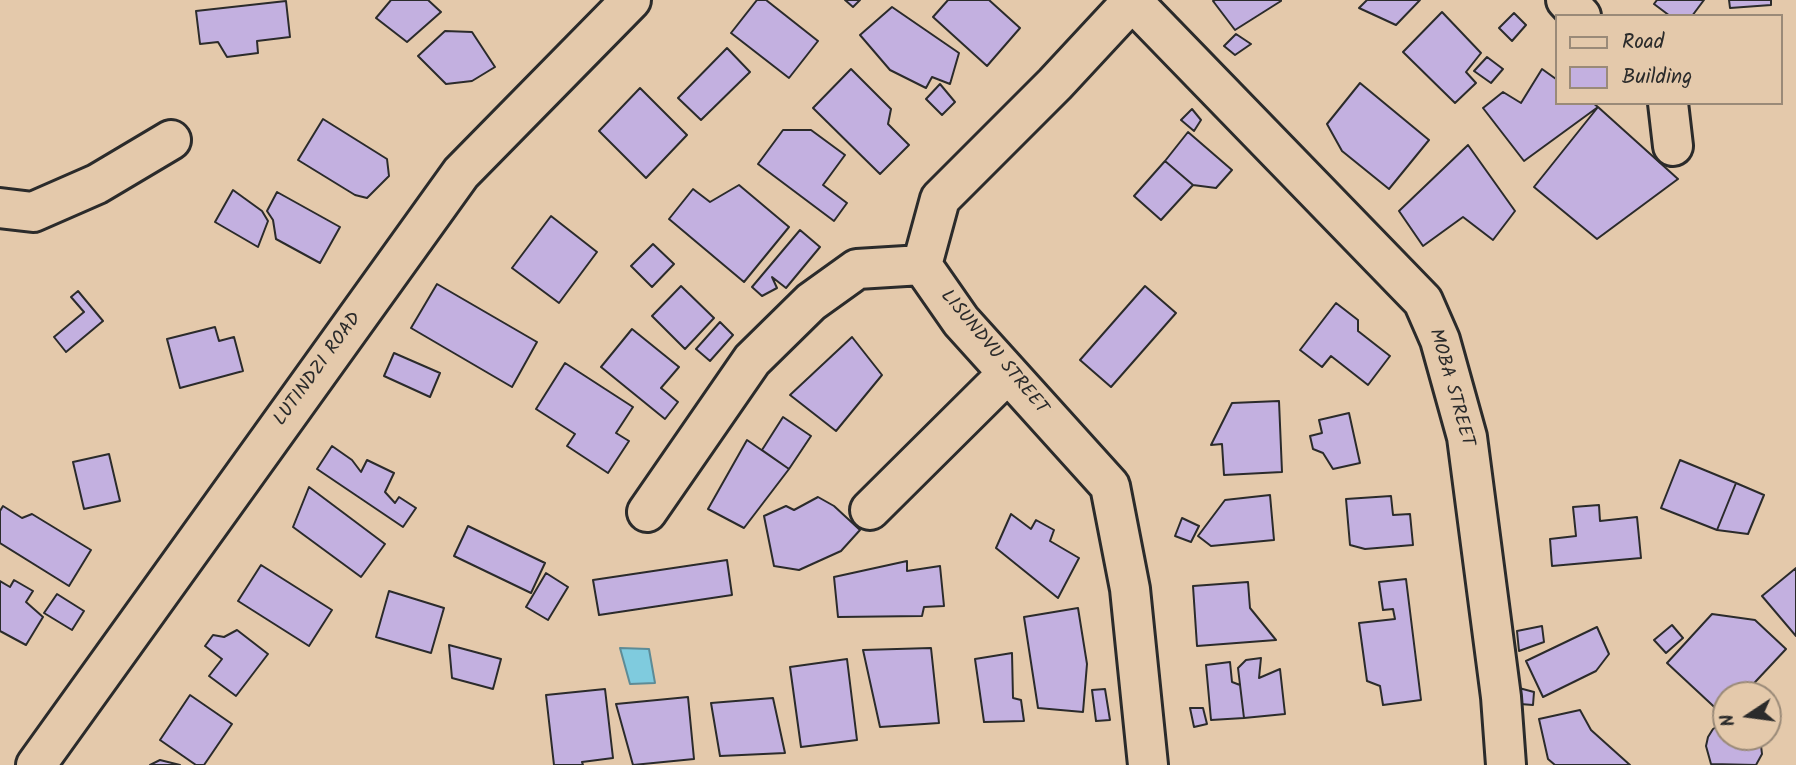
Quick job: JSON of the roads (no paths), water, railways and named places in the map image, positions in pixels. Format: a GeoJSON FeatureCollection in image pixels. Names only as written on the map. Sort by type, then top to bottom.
{"type":"FeatureCollection","features":[{"type":"Feature","properties":{"kind":"street","name":"LUTINDZI ROAD"},"geometry":{"type":"LineString","coordinates":[[36,765],[461,173],[631,0]]}},
{"type":"Feature","properties":{"kind":"street"},"geometry":{"type":"LineString","coordinates":[[1566,0],[1579,14]]}},
{"type":"Feature","properties":{"kind":"street"},"geometry":{"type":"LineString","coordinates":[[648,512],[752,359],[811,302],[857,269],[922,265],[940,199],[1133,1]]}},
{"type":"Feature","properties":{"kind":"street","name":"MOBA STREET"},"geometry":{"type":"LineString","coordinates":[[1133,1],[1423,301],[1440,340],[1466,437],[1500,697],[1506,765]]}},
{"type":"Feature","properties":{"kind":"street"},"geometry":{"type":"LineString","coordinates":[[1668,105],[1673,146]]}},
{"type":"Feature","properties":{"kind":"street"},"geometry":{"type":"LineString","coordinates":[[0,208],[33,212],[97,184],[171,140]]}},
{"type":"Feature","properties":{"kind":"street","name":"LISUNDVU STREET"},"geometry":{"type":"LineString","coordinates":[[922,265],[961,321],[1110,486],[1130,589],[1149,765]]}},
{"type":"Feature","properties":{"kind":"street"},"geometry":{"type":"LineString","coordinates":[[870,510],[1008,373]]}},
{"type":"Feature","properties":{"kind":"water"},"geometry":{"type":"Polygon","coordinates":[[[620,648],[649,649],[655,683],[630,684],[620,648]]]}}]}
